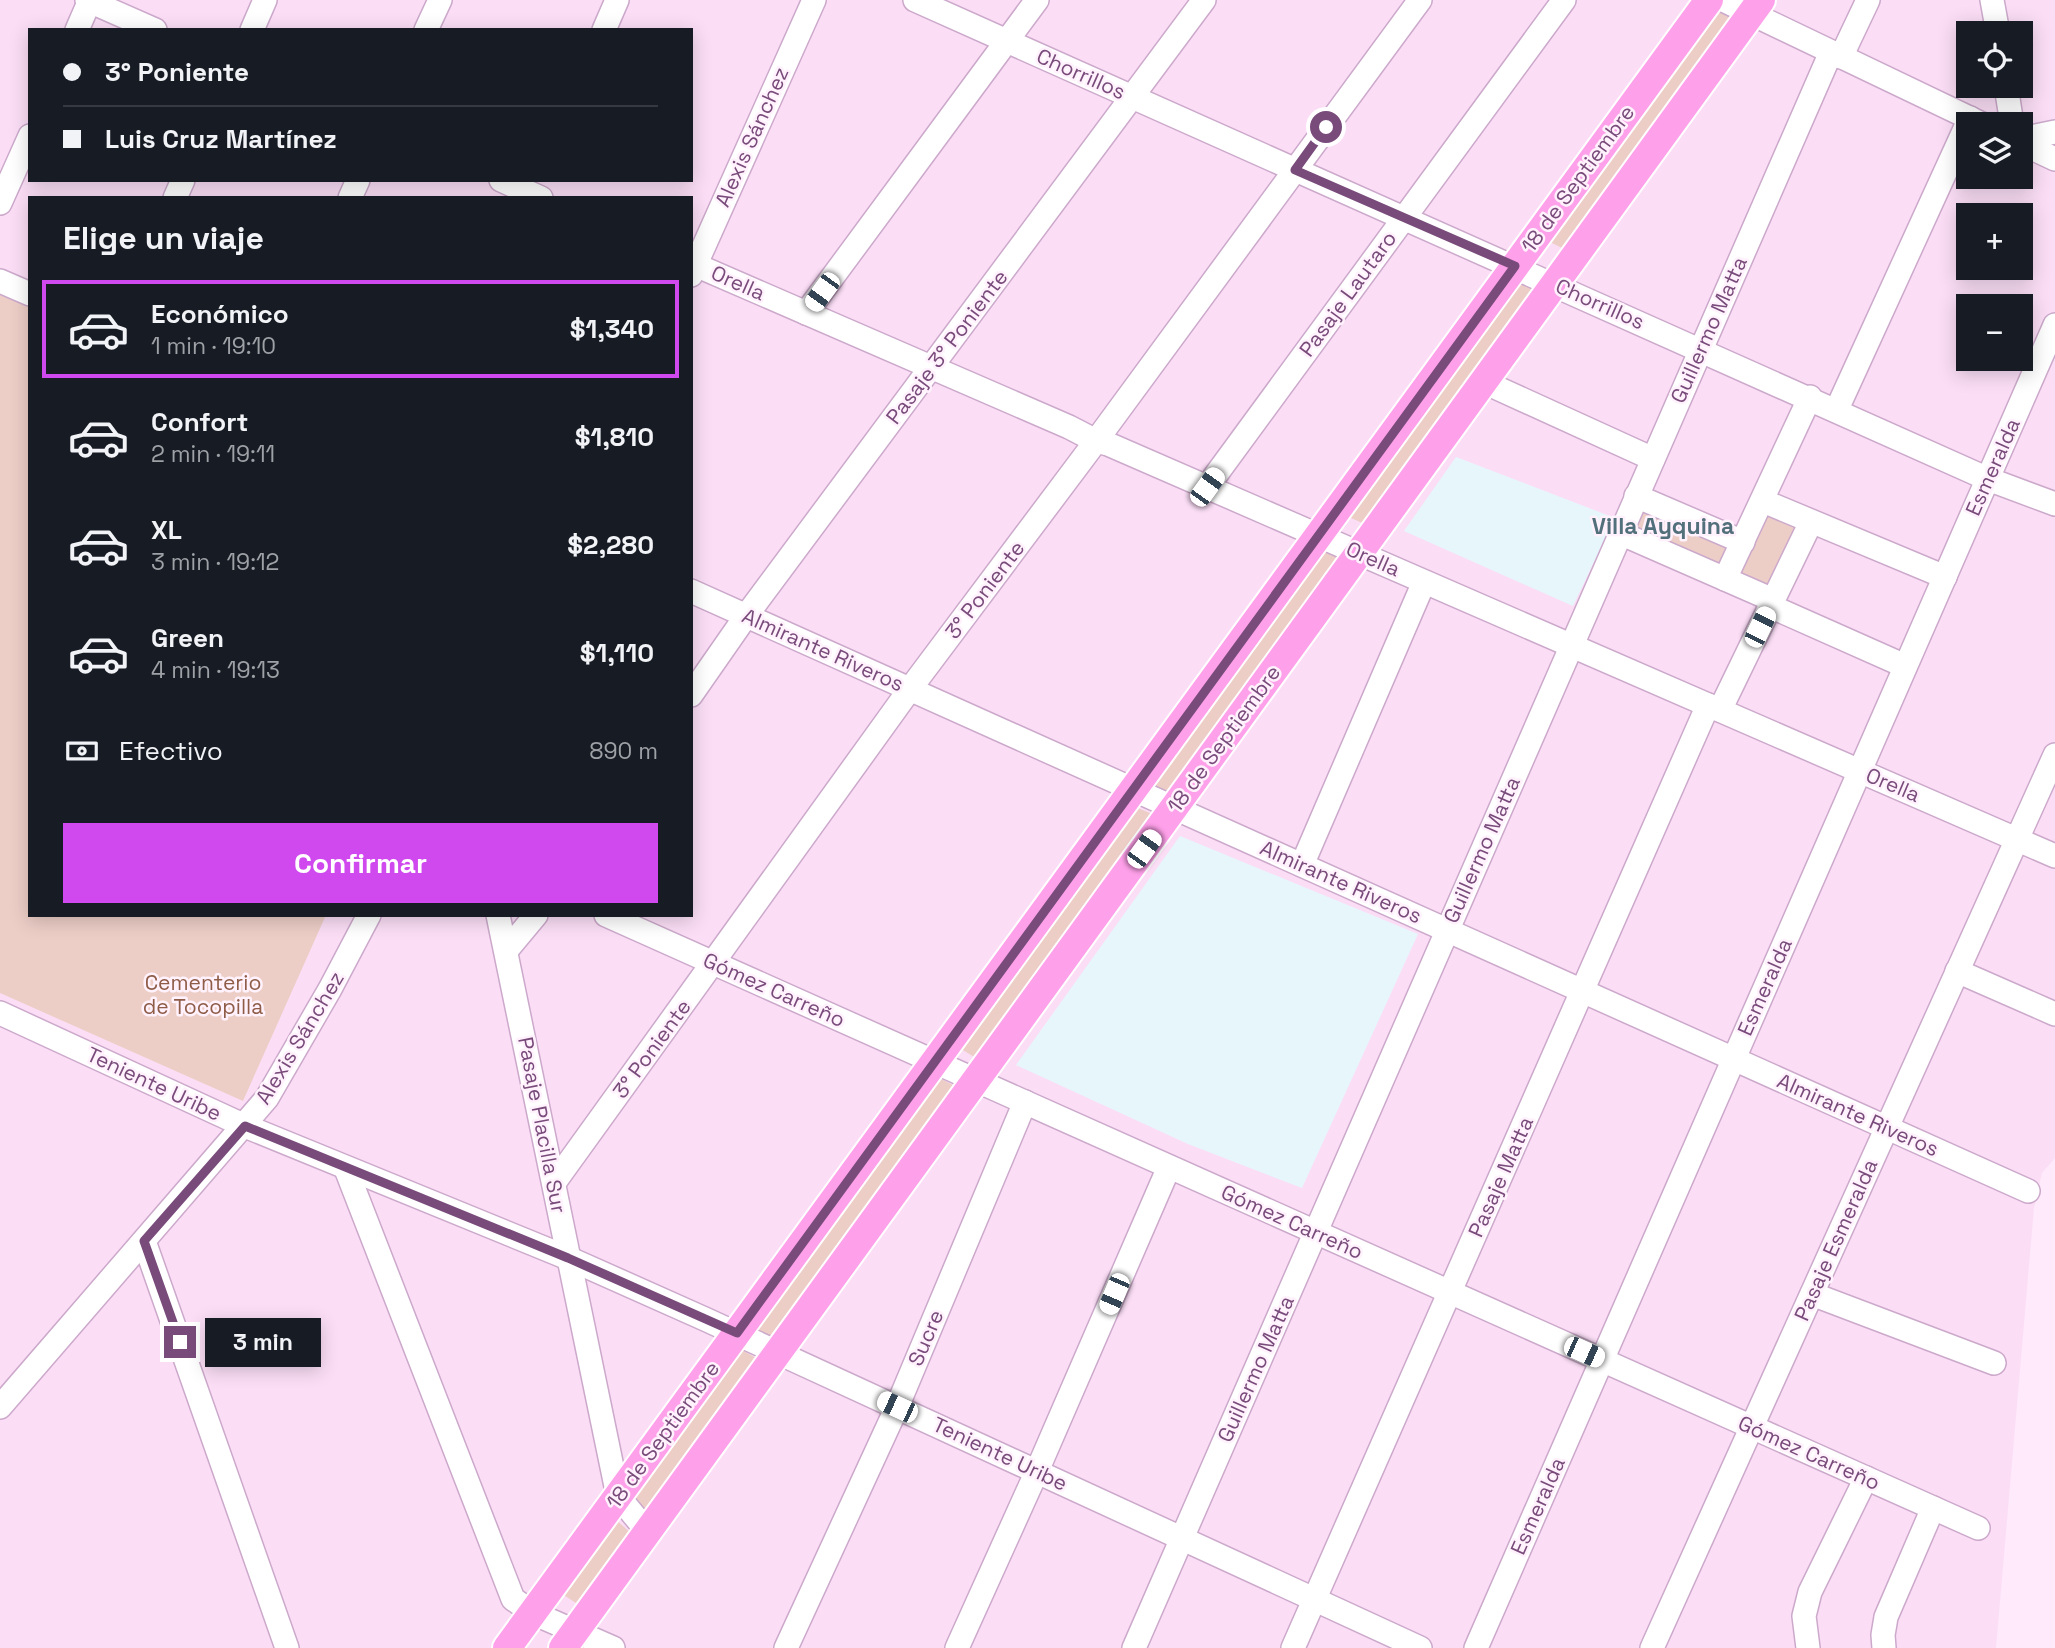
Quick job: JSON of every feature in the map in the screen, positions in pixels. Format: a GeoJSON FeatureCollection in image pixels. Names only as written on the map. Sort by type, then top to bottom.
{"type":"FeatureCollection","features":[{"type":"Feature","properties":{"kind":"main road","name":"18 de Septiembre"},"geometry":{"type":"LineString","coordinates":[[507,1648],[1709,0]]}},
{"type":"Feature","properties":{"kind":"main road","name":"18 de Septiembre"},"geometry":{"type":"LineString","coordinates":[[569,1639],[1756,7]]}},
{"type":"Feature","properties":{"kind":"street"},"geometry":{"type":"LineString","coordinates":[[78,28],[89,0],[151,28]]}},
{"type":"Feature","properties":{"kind":"street"},"geometry":{"type":"LineString","coordinates":[[253,28],[265,0]]}},
{"type":"Feature","properties":{"kind":"street"},"geometry":{"type":"LineString","coordinates":[[427,28],[440,0]]}},
{"type":"Feature","properties":{"kind":"street"},"geometry":{"type":"LineString","coordinates":[[605,28],[617,0]]}},
{"type":"Feature","properties":{"kind":"street","name":"Alexis Sánchez"},"geometry":{"type":"LineString","coordinates":[[693,267],[814,0]]}},
{"type":"Feature","properties":{"kind":"street","name":"Chorrillos"},"geometry":{"type":"LineString","coordinates":[[915,0],[1988,478],[2055,504]]}},
{"type":"Feature","properties":{"kind":"street"},"geometry":{"type":"LineString","coordinates":[[806,313],[1037,0]]}},
{"type":"Feature","properties":{"kind":"street","name":"Pasaje 3° Poniente"},"geometry":{"type":"LineString","coordinates":[[693,692],[746,615],[1205,0]]}},
{"type":"Feature","properties":{"kind":"street","name":"3° Poniente"},"geometry":{"type":"LineString","coordinates":[[554,1182],[910,690],[1419,0]]}},
{"type":"Feature","properties":{"kind":"street","name":"Pasaje Lautaro"},"geometry":{"type":"LineString","coordinates":[[1207,487],[1563,0]]}},
{"type":"Feature","properties":{"kind":"street"},"geometry":{"type":"LineString","coordinates":[[1723,0],[1756,7],[1836,54],[1957,112]]}},
{"type":"Feature","properties":{"kind":"street","name":"Guillermo Matta"},"geometry":{"type":"LineString","coordinates":[[1134,1648],[1701,349],[1836,54],[1868,0]]}},
{"type":"Feature","properties":{"kind":"street"},"geometry":{"type":"LineString","coordinates":[[1992,0],[1995,21]]}},
{"type":"Feature","properties":{"kind":"street"},"geometry":{"type":"LineString","coordinates":[[2033,138],[2055,132]]}},
{"type":"Feature","properties":{"kind":"street"},"geometry":{"type":"LineString","coordinates":[[0,202],[28,140]]}},
{"type":"Feature","properties":{"kind":"street"},"geometry":{"type":"LineString","coordinates":[[2033,147],[2055,159]]}},
{"type":"Feature","properties":{"kind":"street"},"geometry":{"type":"LineString","coordinates":[[1837,409],[1956,162]]}},
{"type":"Feature","properties":{"kind":"street"},"geometry":{"type":"LineString","coordinates":[[507,182],[535,192]]}},
{"type":"Feature","properties":{"kind":"street","name":"Orella"},"geometry":{"type":"LineString","coordinates":[[693,267],[932,367],[1096,441],[2055,856]]}},
{"type":"Feature","properties":{"kind":"street"},"geometry":{"type":"LineString","coordinates":[[0,281],[28,293]]}},
{"type":"Feature","properties":{"kind":"street","name":"Esmeralda"},"geometry":{"type":"LineString","coordinates":[[1476,1648],[2055,325]]}},
{"type":"Feature","properties":{"kind":"street"},"geometry":{"type":"LineString","coordinates":[[1484,382],[1653,459]]}},
{"type":"Feature","properties":{"kind":"street"},"geometry":{"type":"LineString","coordinates":[[1725,579],[1810,397]]}},
{"type":"Feature","properties":{"kind":"street"},"geometry":{"type":"LineString","coordinates":[[1636,496],[1743,542]]}},
{"type":"Feature","properties":{"kind":"street"},"geometry":{"type":"LineString","coordinates":[[1763,501],[1945,577]]}},
{"type":"Feature","properties":{"kind":"street","name":"Pasaje Matta"},"geometry":{"type":"LineString","coordinates":[[1293,1648],[1583,991],[1714,708],[1811,522]]}},
{"type":"Feature","properties":{"kind":"street"},"geometry":{"type":"LineString","coordinates":[[1620,533],[1725,579],[1905,666]]}},
{"type":"Feature","properties":{"kind":"street"},"geometry":{"type":"LineString","coordinates":[[1302,865],[1424,582]]}},
{"type":"Feature","properties":{"kind":"street","name":"Almirante Riveros"},"geometry":{"type":"LineString","coordinates":[[693,592],[2028,1191]]}},
{"type":"Feature","properties":{"kind":"street","name":"Pasaje Esmeralda"},"geometry":{"type":"LineString","coordinates":[[1652,1648],[2055,755]]}},
{"type":"Feature","properties":{"kind":"street","name":"Alexis Sánchez"},"geometry":{"type":"LineString","coordinates":[[0,1407],[267,1098],[368,917]]}},
{"type":"Feature","properties":{"kind":"street","name":"Pasaje Placilla Sur"},"geometry":{"type":"LineString","coordinates":[[498,917],[618,1496],[647,1531]]}},
{"type":"Feature","properties":{"kind":"street"},"geometry":{"type":"LineString","coordinates":[[506,951],[534,917]]}},
{"type":"Feature","properties":{"kind":"street","name":"Gómez Carreño"},"geometry":{"type":"LineString","coordinates":[[610,917],[1978,1528]]}},
{"type":"Feature","properties":{"kind":"street"},"geometry":{"type":"LineString","coordinates":[[1957,971],[2055,1014]]}},
{"type":"Feature","properties":{"kind":"street","name":"Teniente Uribe"},"geometry":{"type":"LineString","coordinates":[[0,1013],[245,1126],[568,1258],[737,1333],[1420,1648]]}},
{"type":"Feature","properties":{"kind":"street","name":"Sucre"},"geometry":{"type":"LineString","coordinates":[[786,1648],[897,1407],[1025,1102]]}},
{"type":"Feature","properties":{"kind":"street"},"geometry":{"type":"LineString","coordinates":[[957,1648],[1169,1167]]}},
{"type":"Feature","properties":{"kind":"street"},"geometry":{"type":"LineString","coordinates":[[346,1169],[513,1599],[569,1639],[612,1648]]}},
{"type":"Feature","properties":{"kind":"street"},"geometry":{"type":"LineString","coordinates":[[144,1241],[287,1648]]}},
{"type":"Feature","properties":{"kind":"street"},"geometry":{"type":"LineString","coordinates":[[1812,1294],[1994,1363]]}},
{"type":"Feature","properties":{"kind":"street"},"geometry":{"type":"LineString","coordinates":[[1808,1648],[1804,1616],[1810,1592],[1866,1478]]}},
{"type":"Feature","properties":{"kind":"street"},"geometry":{"type":"LineString","coordinates":[[1884,1648],[1886,1617],[1933,1508]]}},
{"type":"Feature","properties":{"kind":"shaded area"},"geometry":{"type":"Polygon","coordinates":[[[0,0],[2055,0],[2055,1158],[2042,1173],[2034,1208],[1996,1648],[0,1648],[0,0]]]}},
{"type":"Feature","properties":{"kind":"shaded area"},"geometry":{"type":"Polygon","coordinates":[[[1456,457],[1615,518],[1573,606],[1404,531],[1456,457]]]}},
{"type":"Feature","properties":{"kind":"shaded area"},"geometry":{"type":"Polygon","coordinates":[[[1180,836],[1418,934],[1302,1188],[1188,1144],[1016,1065],[1180,836]]]}},
{"type":"Feature","properties":{"kind":"green space"},"geometry":{"type":"Polygon","coordinates":[[[1717,7],[1735,16],[1566,250],[1544,239],[1717,7]]]}},
{"type":"Feature","properties":{"kind":"green space"},"geometry":{"type":"Polygon","coordinates":[[[1517,280],[1539,290],[1367,525],[1344,515],[1517,280]]]}},
{"type":"Feature","properties":{"kind":"green space","name":"Cementerio de Tocopilla"},"geometry":{"type":"Polygon","coordinates":[[[0,294],[28,305],[28,917],[325,917],[243,1101],[0,993],[0,294]]]}},
{"type":"Feature","properties":{"kind":"green space"},"geometry":{"type":"Polygon","coordinates":[[[1639,509],[1728,547],[1719,569],[1634,536],[1639,509]]]}},
{"type":"Feature","properties":{"kind":"green space"},"geometry":{"type":"Polygon","coordinates":[[[1765,510],[1798,525],[1766,592],[1733,577],[1765,510]]]}},
{"type":"Feature","properties":{"kind":"green space"},"geometry":{"type":"Polygon","coordinates":[[[1323,550],[1342,559],[1166,801],[1144,791],[1323,550]]]}},
{"type":"Feature","properties":{"kind":"green space"},"geometry":{"type":"Polygon","coordinates":[[[1131,805],[1157,816],[979,1060],[958,1047],[1131,805]]]}},
{"type":"Feature","properties":{"kind":"green space"},"geometry":{"type":"Polygon","coordinates":[[[935,1076],[955,1086],[771,1340],[752,1332],[935,1076]]]}},
{"type":"Feature","properties":{"kind":"green space"},"geometry":{"type":"Polygon","coordinates":[[[740,1349],[758,1359],[648,1511],[630,1495],[740,1349]]]}},
{"type":"Feature","properties":{"kind":"green space"},"geometry":{"type":"Polygon","coordinates":[[[614,1518],[631,1533],[579,1605],[559,1592],[614,1518]]]}},
{"type":"Feature","properties":{"kind":"district","name":"Villa Ayquina"},"geometry":{"type":"Point","coordinates":[1663,526]}},
{"type":"Feature","properties":{"kind":"route"},"geometry":{"type":"LineString","coordinates":[[180,1342],[144,1241],[245,1126],[568,1258],[737,1333],[1515,266],[1295,170],[1326,127]]}}]}
